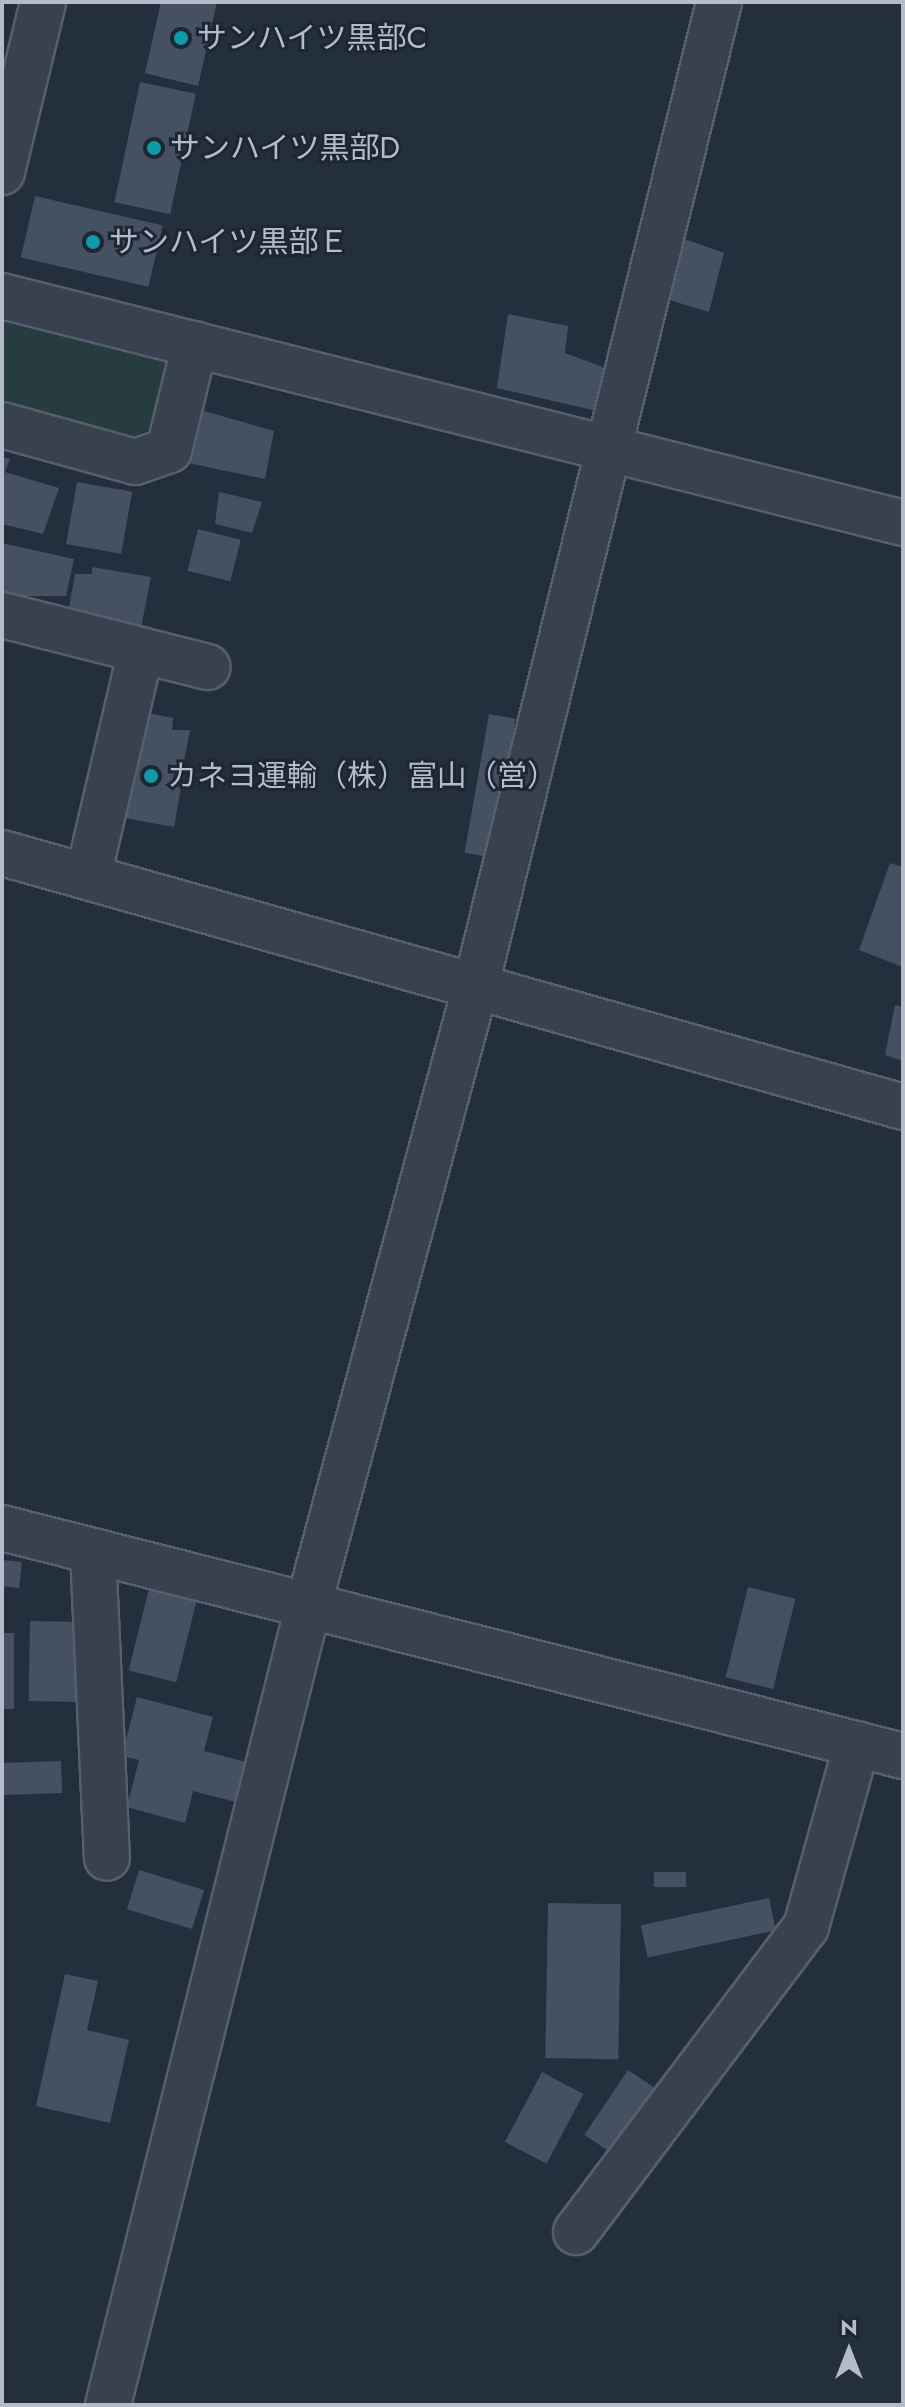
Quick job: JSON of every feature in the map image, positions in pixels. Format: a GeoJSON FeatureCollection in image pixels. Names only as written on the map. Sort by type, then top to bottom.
{"type":"FeatureCollection","features":[{"type":"Feature","properties":{"kind":"street"},"geometry":{"type":"LineString","coordinates":[[2,172],[43,2]]}},
{"type":"Feature","properties":{"kind":"street"},"geometry":{"type":"LineString","coordinates":[[108,2405],[308,1607],[476,985],[605,447],[719,2]]}},
{"type":"Feature","properties":{"kind":"street"},"geometry":{"type":"LineString","coordinates":[[2,296],[903,523]]}},
{"type":"Feature","properties":{"kind":"street"},"geometry":{"type":"LineString","coordinates":[[2,425],[135,462],[169,450],[195,344]]}},
{"type":"Feature","properties":{"kind":"street"},"geometry":{"type":"LineString","coordinates":[[2,615],[208,667]]}},
{"type":"Feature","properties":{"kind":"street"},"geometry":{"type":"LineString","coordinates":[[89,872],[141,650]]}},
{"type":"Feature","properties":{"kind":"street"},"geometry":{"type":"LineString","coordinates":[[2,853],[89,872],[903,1107]]}},
{"type":"Feature","properties":{"kind":"street"},"geometry":{"type":"LineString","coordinates":[[2,1528],[903,1756]]}},
{"type":"Feature","properties":{"kind":"street"},"geometry":{"type":"LineString","coordinates":[[93,1552],[107,1858]]}},
{"type":"Feature","properties":{"kind":"street"},"geometry":{"type":"LineString","coordinates":[[576,2232],[806,1927],[857,1744]]}},
{"type":"Feature","properties":{"kind":"green space"},"geometry":{"type":"Polygon","coordinates":[[[2,314],[169,362],[153,428],[123,441],[2,408],[2,314]]]}},
{"type":"Feature","properties":{"kind":"building","name":"サンハイツ黒部C"},"geometry":{"type":"Polygon","coordinates":[[[161,2],[217,2],[198,86],[145,73],[161,2]]]}},
{"type":"Feature","properties":{"kind":"building","name":"サンハイツ黒部D"},"geometry":{"type":"Polygon","coordinates":[[[140,82],[196,94],[170,214],[114,202],[140,82]]]}},
{"type":"Feature","properties":{"kind":"building","name":"サンハイツ黒部Ｅ"},"geometry":{"type":"Polygon","coordinates":[[[35,196],[163,225],[148,287],[21,257],[35,196]]]}},
{"type":"Feature","properties":{"kind":"building"},"geometry":{"type":"Polygon","coordinates":[[[679,237],[724,253],[709,312],[666,299],[679,237]]]}},
{"type":"Feature","properties":{"kind":"building"},"geometry":{"type":"Polygon","coordinates":[[[508,314],[568,326],[565,353],[608,369],[597,411],[497,388],[508,314]]]}},
{"type":"Feature","properties":{"kind":"building"},"geometry":{"type":"Polygon","coordinates":[[[197,409],[274,431],[265,479],[188,463],[197,409]]]}},
{"type":"Feature","properties":{"kind":"building"},"geometry":{"type":"Polygon","coordinates":[[[2,457],[10,459],[5,472],[59,488],[43,534],[2,524],[2,457]]]}},
{"type":"Feature","properties":{"kind":"building"},"geometry":{"type":"Polygon","coordinates":[[[77,482],[132,492],[121,554],[66,544],[77,482]]]}},
{"type":"Feature","properties":{"kind":"building"},"geometry":{"type":"Polygon","coordinates":[[[219,492],[262,502],[252,533],[215,524],[219,492]]]}},
{"type":"Feature","properties":{"kind":"building"},"geometry":{"type":"Polygon","coordinates":[[[198,529],[241,540],[230,581],[188,571],[198,529]]]}},
{"type":"Feature","properties":{"kind":"building"},"geometry":{"type":"Polygon","coordinates":[[[2,543],[74,559],[66,596],[2,596],[2,543]]]}},
{"type":"Feature","properties":{"kind":"building"},"geometry":{"type":"Polygon","coordinates":[[[92,567],[151,577],[141,628],[68,613],[75,574],[92,574],[92,567]]]}},
{"type":"Feature","properties":{"kind":"building","name":"カネヨ運輸（株）富山（営）"},"geometry":{"type":"Polygon","coordinates":[[[142,712],[173,718],[172,730],[190,730],[183,767],[175,766],[172,784],[181,788],[174,827],[119,817],[142,712]]]}},
{"type":"Feature","properties":{"kind":"building"},"geometry":{"type":"Polygon","coordinates":[[[489,714],[516,719],[491,858],[465,853],[489,714]]]}},
{"type":"Feature","properties":{"kind":"building"},"geometry":{"type":"Polygon","coordinates":[[[890,863],[903,867],[903,967],[859,950],[890,863]]]}},
{"type":"Feature","properties":{"kind":"building"},"geometry":{"type":"Polygon","coordinates":[[[895,1005],[903,1007],[903,1061],[885,1055],[895,1005]]]}},
{"type":"Feature","properties":{"kind":"building"},"geometry":{"type":"Polygon","coordinates":[[[2,1560],[22,1562],[19,1588],[2,1586],[2,1560]]]}},
{"type":"Feature","properties":{"kind":"building"},"geometry":{"type":"Polygon","coordinates":[[[748,1587],[796,1599],[773,1689],[726,1677],[748,1587]]]}},
{"type":"Feature","properties":{"kind":"building"},"geometry":{"type":"Polygon","coordinates":[[[149,1589],[197,1601],[176,1682],[129,1671],[149,1589]]]}},
{"type":"Feature","properties":{"kind":"building"},"geometry":{"type":"Polygon","coordinates":[[[30,1621],[82,1622],[81,1702],[29,1701],[30,1621]]]}},
{"type":"Feature","properties":{"kind":"building"},"geometry":{"type":"Polygon","coordinates":[[[2,1633],[14,1633],[14,1709],[2,1709],[2,1633]]]}},
{"type":"Feature","properties":{"kind":"building"},"geometry":{"type":"Polygon","coordinates":[[[137,1697],[213,1717],[204,1751],[257,1765],[247,1805],[193,1791],[185,1823],[127,1807],[139,1760],[122,1756],[137,1697]]]}},
{"type":"Feature","properties":{"kind":"building"},"geometry":{"type":"Polygon","coordinates":[[[61,1761],[62,1793],[3,1795],[2,1763],[61,1761]]]}},
{"type":"Feature","properties":{"kind":"building"},"geometry":{"type":"Polygon","coordinates":[[[139,1870],[204,1890],[192,1929],[127,1909],[139,1870]]]}},
{"type":"Feature","properties":{"kind":"building"},"geometry":{"type":"Polygon","coordinates":[[[654,1872],[686,1872],[686,1887],[654,1887],[654,1872]]]}},
{"type":"Feature","properties":{"kind":"building"},"geometry":{"type":"Polygon","coordinates":[[[769,1898],[776,1930],[648,1958],[641,1925],[769,1898]]]}},
{"type":"Feature","properties":{"kind":"building"},"geometry":{"type":"Polygon","coordinates":[[[548,1903],[621,1904],[618,2059],[545,2058],[548,1903]]]}},
{"type":"Feature","properties":{"kind":"building"},"geometry":{"type":"Polygon","coordinates":[[[65,1974],[98,1981],[87,2030],[129,2040],[110,2123],[36,2106],[65,1974]]]}},
{"type":"Feature","properties":{"kind":"building"},"geometry":{"type":"Polygon","coordinates":[[[628,2070],[661,2092],[618,2157],[584,2135],[628,2070]]]}},
{"type":"Feature","properties":{"kind":"building"},"geometry":{"type":"Polygon","coordinates":[[[542,2072],[583,2094],[546,2164],[505,2142],[542,2072]]]}},
{"type":"Feature","properties":{"kind":"place","name":"サンハイツ黒部C"},"geometry":{"type":"Point","coordinates":[181,38]}},
{"type":"Feature","properties":{"kind":"place","name":"サンハイツ黒部D"},"geometry":{"type":"Point","coordinates":[154,148]}},
{"type":"Feature","properties":{"kind":"place","name":"サンハイツ黒部Ｅ"},"geometry":{"type":"Point","coordinates":[93,242]}},
{"type":"Feature","properties":{"kind":"place","name":"カネヨ運輸（株）富山（営）"},"geometry":{"type":"Point","coordinates":[151,776]}}]}
